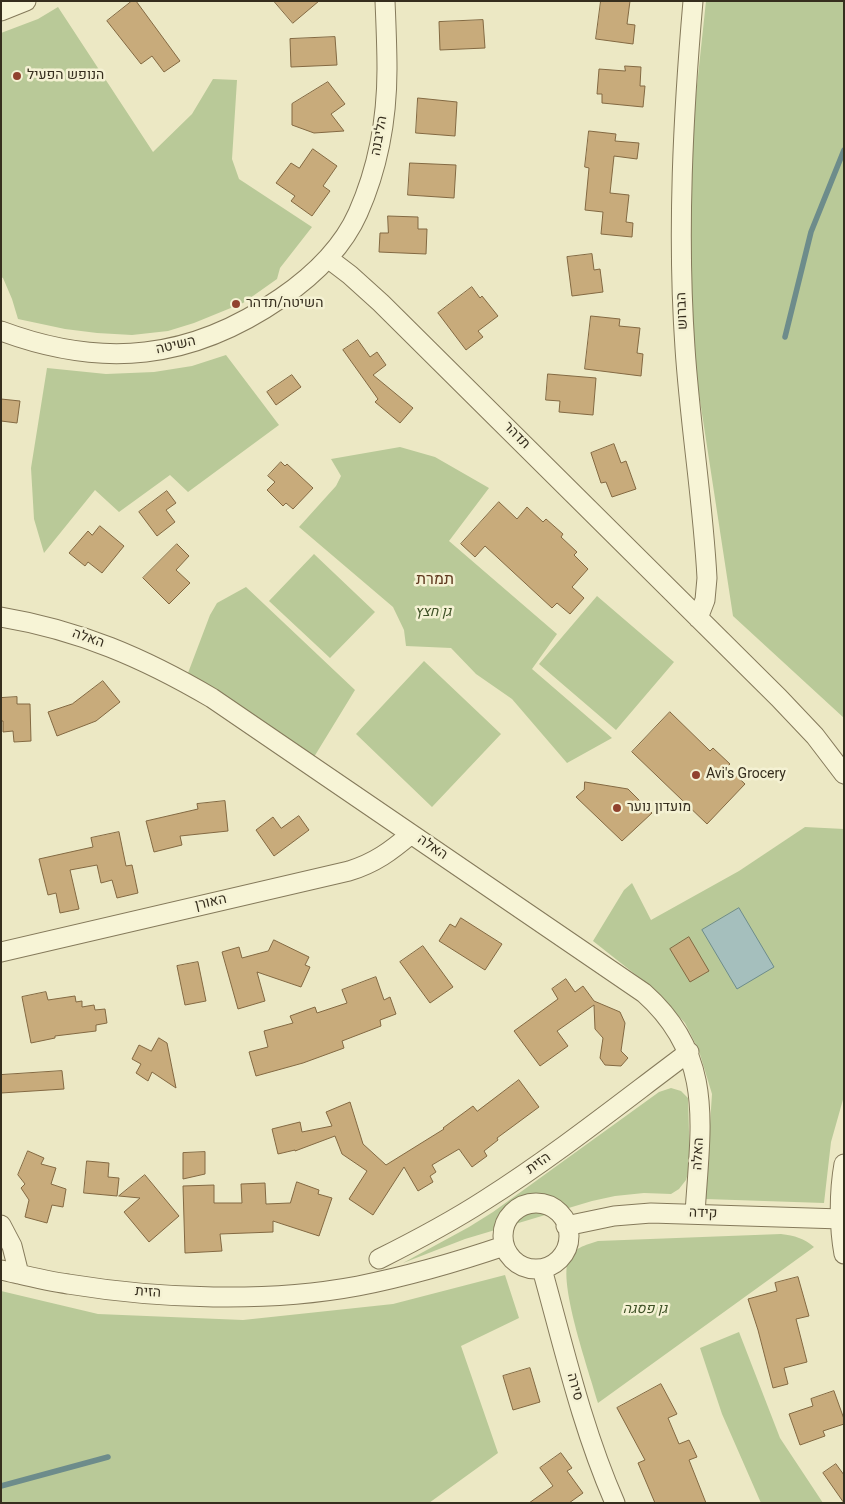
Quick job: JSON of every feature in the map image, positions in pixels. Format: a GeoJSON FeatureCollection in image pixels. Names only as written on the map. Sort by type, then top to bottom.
{"type":"FeatureCollection","features":[{"type":"Feature","properties":{"kind":"street"},"geometry":{"type":"LineString","coordinates":[[1,11],[26,1]]}},
{"type":"Feature","properties":{"kind":"street","name":"הליבנה"},"geometry":{"type":"LineString","coordinates":[[329,259],[345,238],[358,214],[376,163],[387,89],[385,1]]}},
{"type":"Feature","properties":{"kind":"street","name":"הברוש"},"geometry":{"type":"LineString","coordinates":[[693,1],[684,140],[682,278],[685,348],[707,578],[705,600],[698,618]]}},
{"type":"Feature","properties":{"kind":"street","name":"השיטה"},"geometry":{"type":"LineString","coordinates":[[1,331],[60,349],[103,354],[144,353],[184,346],[222,333],[259,314],[294,289],[329,259]]}},
{"type":"Feature","properties":{"kind":"street","name":"תדהר"},"geometry":{"type":"LineString","coordinates":[[329,259],[382,303],[779,698],[815,736],[844,774]]}},
{"type":"Feature","properties":{"kind":"street","name":"האלה"},"geometry":{"type":"LineString","coordinates":[[1,617],[66,631],[105,644],[178,678],[212,698],[644,992],[659,1006],[682,1038],[696,1075],[701,1118],[695,1214]]}},
{"type":"Feature","properties":{"kind":"street","name":"האורן"},"geometry":{"type":"LineString","coordinates":[[1,952],[349,871],[378,860],[411,834]]}},
{"type":"Feature","properties":{"kind":"street","name":"הזית"},"geometry":{"type":"LineString","coordinates":[[378,1259],[446,1224],[511,1183],[561,1148],[688,1052]]}},
{"type":"Feature","properties":{"kind":"street"},"geometry":{"type":"LineString","coordinates":[[844,1164],[841,1219],[841,1239],[844,1254]]}},
{"type":"Feature","properties":{"kind":"street"},"geometry":{"type":"LineString","coordinates":[[524,1205],[546,1205],[556,1210],[563,1218],[566,1226],[568,1239],[566,1250],[560,1259],[542,1269],[520,1266],[512,1259],[504,1246],[504,1229],[508,1219],[524,1205]]}},
{"type":"Feature","properties":{"kind":"street","name":"קידה"},"geometry":{"type":"LineString","coordinates":[[566,1226],[605,1217],[668,1212],[841,1219]]}},
{"type":"Feature","properties":{"kind":"street"},"geometry":{"type":"LineString","coordinates":[[1,1225],[12,1246],[10,1272]]}},
{"type":"Feature","properties":{"kind":"street","name":"הזית"},"geometry":{"type":"LineString","coordinates":[[10,1272],[68,1284],[133,1292],[192,1296],[267,1296],[357,1286],[412,1274],[470,1258],[504,1246]]}},
{"type":"Feature","properties":{"kind":"street","name":"סירה"},"geometry":{"type":"LineString","coordinates":[[542,1269],[578,1404],[615,1503]]}},
{"type":"Feature","properties":{"kind":"green space"},"geometry":{"type":"Polygon","coordinates":[[[706,1],[844,1],[844,718],[733,616],[684,296],[688,170],[706,1]]]}},
{"type":"Feature","properties":{"kind":"green space"},"geometry":{"type":"Polygon","coordinates":[[[58,7],[153,152],[192,114],[213,79],[237,80],[232,159],[239,179],[312,227],[280,268],[277,279],[243,303],[194,323],[168,331],[132,335],[97,333],[65,329],[18,319],[12,299],[1,277],[1,33],[38,19],[58,7]]]}},
{"type":"Feature","properties":{"kind":"green space"},"geometry":{"type":"Polygon","coordinates":[[[226,355],[279,425],[188,492],[170,475],[119,512],[95,490],[44,553],[34,519],[31,468],[47,368],[106,374],[154,372],[192,366],[226,355]]]}},
{"type":"Feature","properties":{"kind":"green space","name":"גן חצץ"},"geometry":{"type":"Polygon","coordinates":[[[400,447],[435,457],[489,488],[449,541],[557,634],[532,669],[612,738],[567,763],[512,699],[476,674],[451,648],[406,646],[404,630],[393,607],[299,527],[336,486],[341,476],[331,459],[400,447]]]}},
{"type":"Feature","properties":{"kind":"green space"},"geometry":{"type":"Polygon","coordinates":[[[314,554],[375,612],[330,658],[269,601],[314,554]]]}},
{"type":"Feature","properties":{"kind":"green space"},"geometry":{"type":"Polygon","coordinates":[[[246,587],[355,690],[314,757],[188,673],[210,615],[217,603],[246,587]]]}},
{"type":"Feature","properties":{"kind":"green space"},"geometry":{"type":"Polygon","coordinates":[[[597,596],[674,662],[616,730],[539,664],[597,596]]]}},
{"type":"Feature","properties":{"kind":"green space"},"geometry":{"type":"Polygon","coordinates":[[[424,661],[501,734],[432,807],[356,734],[424,661]]]}},
{"type":"Feature","properties":{"kind":"green space"},"geometry":{"type":"Polygon","coordinates":[[[805,827],[844,829],[844,1096],[831,1142],[824,1203],[705,1199],[712,1094],[699,1051],[685,1023],[655,990],[593,941],[624,890],[632,883],[651,920],[739,871],[805,827]]]}},
{"type":"Feature","properties":{"kind":"green space"},"geometry":{"type":"Polygon","coordinates":[[[671,1088],[681,1091],[688,1098],[690,1166],[686,1180],[679,1189],[671,1194],[644,1193],[592,1201],[465,1239],[403,1263],[493,1212],[659,1092],[671,1088]]]}},
{"type":"Feature","properties":{"kind":"green space","name":"גן פסגה"},"geometry":{"type":"Polygon","coordinates":[[[781,1234],[807,1241],[814,1247],[598,1403],[571,1310],[566,1273],[568,1261],[573,1253],[598,1241],[781,1234]]]}},
{"type":"Feature","properties":{"kind":"green space"},"geometry":{"type":"Polygon","coordinates":[[[505,1275],[519,1318],[461,1346],[498,1453],[429,1503],[1,1503],[1,1291],[98,1314],[243,1320],[393,1304],[505,1275]]]}},
{"type":"Feature","properties":{"kind":"green space"},"geometry":{"type":"Polygon","coordinates":[[[739,1332],[780,1438],[823,1503],[761,1503],[722,1414],[700,1348],[739,1332]]]}},
{"type":"Feature","properties":{"kind":"water"},"geometry":{"type":"Polygon","coordinates":[[[739,908],[774,967],[737,989],[702,930],[739,908]]]}},
{"type":"Feature","properties":{"kind":"building"},"geometry":{"type":"Polygon","coordinates":[[[132,1],[136,1],[180,61],[164,72],[152,56],[141,64],[107,21],[132,1]]]}},
{"type":"Feature","properties":{"kind":"building"},"geometry":{"type":"Polygon","coordinates":[[[274,1],[319,1],[293,23],[274,1]]]}},
{"type":"Feature","properties":{"kind":"building"},"geometry":{"type":"Polygon","coordinates":[[[601,1],[630,1],[627,24],[635,25],[633,44],[596,39],[601,1]]]}},
{"type":"Feature","properties":{"kind":"building"},"geometry":{"type":"Polygon","coordinates":[[[483,20],[485,48],[440,50],[439,22],[483,20]]]}},
{"type":"Feature","properties":{"kind":"building"},"geometry":{"type":"Polygon","coordinates":[[[335,37],[337,65],[291,67],[290,39],[335,37]]]}},
{"type":"Feature","properties":{"kind":"building"},"geometry":{"type":"Polygon","coordinates":[[[625,66],[641,67],[640,86],[645,86],[643,107],[602,103],[602,94],[597,94],[599,69],[625,71],[625,66]]]}},
{"type":"Feature","properties":{"kind":"building"},"geometry":{"type":"Polygon","coordinates":[[[328,82],[345,104],[331,114],[344,131],[314,133],[292,125],[292,104],[328,82]]]}},
{"type":"Feature","properties":{"kind":"building"},"geometry":{"type":"Polygon","coordinates":[[[418,98],[457,102],[455,136],[416,133],[418,98]]]}},
{"type":"Feature","properties":{"kind":"building"},"geometry":{"type":"Polygon","coordinates":[[[589,131],[616,134],[615,141],[639,143],[637,159],[614,156],[610,193],[629,195],[626,222],[633,223],[632,237],[601,234],[603,212],[585,210],[589,168],[585,167],[589,131]]]}},
{"type":"Feature","properties":{"kind":"building"},"geometry":{"type":"Polygon","coordinates":[[[313,149],[337,166],[323,186],[330,191],[312,216],[291,201],[295,196],[276,183],[291,163],[299,168],[313,149]]]}},
{"type":"Feature","properties":{"kind":"building"},"geometry":{"type":"Polygon","coordinates":[[[410,163],[456,165],[454,198],[408,195],[410,163]]]}},
{"type":"Feature","properties":{"kind":"building"},"geometry":{"type":"Polygon","coordinates":[[[388,216],[418,217],[418,229],[427,229],[426,254],[379,252],[380,233],[388,233],[388,216]]]}},
{"type":"Feature","properties":{"kind":"building"},"geometry":{"type":"Polygon","coordinates":[[[592,254],[594,270],[600,269],[603,292],[572,296],[567,257],[592,254]]]}},
{"type":"Feature","properties":{"kind":"building"},"geometry":{"type":"Polygon","coordinates":[[[472,287],[498,316],[478,331],[483,337],[466,350],[438,313],[472,287]]]}},
{"type":"Feature","properties":{"kind":"building"},"geometry":{"type":"Polygon","coordinates":[[[591,316],[620,319],[619,326],[640,328],[637,353],[643,354],[641,376],[585,369],[591,316]]]}},
{"type":"Feature","properties":{"kind":"building"},"geometry":{"type":"Polygon","coordinates":[[[358,340],[370,357],[377,352],[386,365],[373,375],[413,408],[400,423],[375,402],[378,399],[343,350],[358,340]]]}},
{"type":"Feature","properties":{"kind":"building"},"geometry":{"type":"Polygon","coordinates":[[[548,374],[596,378],[593,415],[559,412],[560,401],[546,400],[548,374]]]}},
{"type":"Feature","properties":{"kind":"building"},"geometry":{"type":"Polygon","coordinates":[[[292,375],[301,387],[276,405],[267,392],[292,375]]]}},
{"type":"Feature","properties":{"kind":"building"},"geometry":{"type":"Polygon","coordinates":[[[1,399],[20,401],[17,423],[1,421],[1,399]]]}},
{"type":"Feature","properties":{"kind":"building"},"geometry":{"type":"Polygon","coordinates":[[[614,444],[621,463],[626,461],[636,489],[612,497],[606,482],[601,483],[591,453],[614,444]]]}},
{"type":"Feature","properties":{"kind":"building"},"geometry":{"type":"Polygon","coordinates":[[[281,462],[285,466],[287,464],[313,488],[293,509],[286,503],[283,506],[267,490],[275,482],[268,476],[281,462]]]}},
{"type":"Feature","properties":{"kind":"building"},"geometry":{"type":"Polygon","coordinates":[[[167,491],[176,503],[166,510],[175,522],[157,536],[139,512],[167,491]]]}},
{"type":"Feature","properties":{"kind":"building"},"geometry":{"type":"Polygon","coordinates":[[[499,502],[517,519],[527,507],[543,522],[546,519],[563,534],[561,537],[577,552],[574,555],[588,569],[572,587],[584,598],[570,614],[557,603],[552,608],[485,546],[475,557],[461,544],[499,502]]]}},
{"type":"Feature","properties":{"kind":"building"},"geometry":{"type":"Polygon","coordinates":[[[100,526],[124,546],[102,573],[88,562],[85,566],[69,553],[88,531],[92,535],[100,526]]]}},
{"type":"Feature","properties":{"kind":"building"},"geometry":{"type":"Polygon","coordinates":[[[177,544],[189,556],[176,570],[190,583],[169,604],[143,578],[177,544]]]}},
{"type":"Feature","properties":{"kind":"building"},"geometry":{"type":"Polygon","coordinates":[[[103,681],[120,702],[96,721],[57,736],[48,712],[72,704],[103,681]]]}},
{"type":"Feature","properties":{"kind":"building"},"geometry":{"type":"Polygon","coordinates":[[[17,697],[17,704],[30,704],[31,741],[14,742],[13,731],[3,732],[1,698],[17,697]]]}},
{"type":"Feature","properties":{"kind":"building","name":"Avi's Grocery"},"geometry":{"type":"Polygon","coordinates":[[[670,712],[710,751],[713,748],[730,764],[727,767],[745,784],[707,824],[632,752],[670,712]]]}},
{"type":"Feature","properties":{"kind":"building","name":"מועדון נוער"},"geometry":{"type":"Polygon","coordinates":[[[585,782],[628,789],[652,813],[622,841],[576,797],[584,790],[585,782]]]}},
{"type":"Feature","properties":{"kind":"building"},"geometry":{"type":"Polygon","coordinates":[[[225,801],[228,831],[180,836],[182,845],[154,852],[146,821],[198,809],[197,804],[225,801]]]}},
{"type":"Feature","properties":{"kind":"building"},"geometry":{"type":"Polygon","coordinates":[[[299,816],[309,830],[274,856],[256,830],[273,817],[281,828],[299,816]]]}},
{"type":"Feature","properties":{"kind":"building"},"geometry":{"type":"Polygon","coordinates":[[[119,832],[126,866],[132,865],[138,893],[117,898],[112,880],[101,883],[97,865],[70,870],[79,909],[60,913],[56,893],[48,895],[39,859],[93,847],[91,838],[119,832]]]}},
{"type":"Feature","properties":{"kind":"building"},"geometry":{"type":"Polygon","coordinates":[[[461,918],[502,944],[485,970],[439,941],[450,924],[455,927],[461,918]]]}},
{"type":"Feature","properties":{"kind":"building"},"geometry":{"type":"Polygon","coordinates":[[[689,937],[709,971],[690,982],[670,949],[689,937]]]}},
{"type":"Feature","properties":{"kind":"building"},"geometry":{"type":"Polygon","coordinates":[[[274,940],[309,957],[305,965],[310,967],[301,987],[257,972],[265,1001],[238,1009],[222,952],[239,947],[242,958],[268,951],[274,940]]]}},
{"type":"Feature","properties":{"kind":"building"},"geometry":{"type":"Polygon","coordinates":[[[423,946],[453,987],[430,1003],[400,962],[423,946]]]}},
{"type":"Feature","properties":{"kind":"building"},"geometry":{"type":"Polygon","coordinates":[[[198,962],[206,1001],[185,1005],[177,966],[198,962]]]}},
{"type":"Feature","properties":{"kind":"building"},"geometry":{"type":"Polygon","coordinates":[[[376,977],[384,1000],[390,997],[396,1014],[380,1020],[381,1026],[342,1041],[344,1048],[303,1063],[256,1076],[249,1052],[268,1047],[264,1031],[293,1023],[290,1016],[315,1007],[317,1013],[347,1003],[342,990],[376,977]]]}},
{"type":"Feature","properties":{"kind":"building"},"geometry":{"type":"Polygon","coordinates":[[[566,979],[575,992],[583,986],[594,1001],[620,1012],[625,1023],[621,1051],[628,1058],[621,1066],[605,1065],[600,1058],[603,1038],[595,1029],[594,1005],[557,1031],[568,1046],[540,1066],[514,1031],[558,999],[552,989],[566,979]]]}},
{"type":"Feature","properties":{"kind":"building"},"geometry":{"type":"Polygon","coordinates":[[[46,992],[48,1000],[75,996],[76,1002],[82,1001],[82,1007],[94,1005],[95,1010],[105,1009],[107,1023],[96,1025],[96,1031],[55,1036],[55,1038],[31,1043],[22,997],[46,992]]]}},
{"type":"Feature","properties":{"kind":"building"},"geometry":{"type":"Polygon","coordinates":[[[159,1038],[167,1043],[176,1088],[152,1072],[148,1081],[136,1073],[141,1064],[132,1059],[139,1045],[151,1051],[159,1038]]]}},
{"type":"Feature","properties":{"kind":"building"},"geometry":{"type":"Polygon","coordinates":[[[62,1071],[64,1089],[1,1093],[1,1075],[62,1071]]]}},
{"type":"Feature","properties":{"kind":"building"},"geometry":{"type":"Polygon","coordinates":[[[519,1080],[539,1107],[497,1138],[498,1140],[484,1151],[487,1156],[472,1167],[459,1149],[432,1165],[436,1172],[430,1176],[433,1182],[418,1191],[404,1167],[373,1215],[349,1199],[367,1171],[342,1154],[335,1136],[295,1151],[278,1154],[272,1129],[300,1122],[302,1132],[332,1126],[326,1112],[350,1102],[363,1144],[386,1165],[444,1129],[473,1106],[477,1111],[519,1080]]]}},
{"type":"Feature","properties":{"kind":"building"},"geometry":{"type":"Polygon","coordinates":[[[28,1151],[44,1158],[41,1164],[56,1168],[51,1184],[66,1189],[63,1207],[52,1205],[47,1223],[25,1217],[29,1200],[21,1188],[25,1184],[18,1175],[28,1151]]]}},
{"type":"Feature","properties":{"kind":"building"},"geometry":{"type":"Polygon","coordinates":[[[205,1152],[205,1174],[183,1179],[183,1153],[205,1152]]]}},
{"type":"Feature","properties":{"kind":"building"},"geometry":{"type":"Polygon","coordinates":[[[87,1161],[109,1163],[108,1177],[119,1178],[117,1196],[84,1193],[87,1161]]]}},
{"type":"Feature","properties":{"kind":"building"},"geometry":{"type":"Polygon","coordinates":[[[145,1175],[179,1216],[149,1242],[124,1212],[140,1198],[119,1196],[145,1175]]]}},
{"type":"Feature","properties":{"kind":"building"},"geometry":{"type":"Polygon","coordinates":[[[297,1182],[319,1190],[318,1194],[332,1198],[319,1236],[273,1221],[273,1232],[220,1234],[222,1251],[185,1253],[183,1186],[214,1185],[214,1203],[242,1203],[241,1184],[265,1183],[266,1204],[290,1203],[297,1182]]]}},
{"type":"Feature","properties":{"kind":"building"},"geometry":{"type":"Polygon","coordinates":[[[798,1277],[809,1316],[796,1319],[807,1362],[784,1368],[788,1384],[773,1388],[748,1299],[777,1291],[775,1283],[798,1277]]]}},
{"type":"Feature","properties":{"kind":"building"},"geometry":{"type":"Polygon","coordinates":[[[530,1368],[540,1402],[513,1410],[503,1376],[530,1368]]]}},
{"type":"Feature","properties":{"kind":"building"},"geometry":{"type":"Polygon","coordinates":[[[661,1384],[677,1414],[668,1418],[679,1444],[689,1440],[697,1457],[689,1460],[706,1503],[655,1503],[638,1463],[645,1460],[617,1408],[661,1384]]]}},
{"type":"Feature","properties":{"kind":"building"},"geometry":{"type":"Polygon","coordinates":[[[834,1391],[844,1424],[823,1431],[825,1436],[800,1445],[789,1414],[813,1406],[811,1399],[834,1391]]]}},
{"type":"Feature","properties":{"kind":"building"},"geometry":{"type":"Polygon","coordinates":[[[561,1453],[572,1468],[567,1471],[583,1493],[569,1503],[529,1503],[553,1486],[540,1468],[561,1453]]]}},
{"type":"Feature","properties":{"kind":"building"},"geometry":{"type":"Polygon","coordinates":[[[836,1464],[844,1475],[844,1503],[823,1473],[836,1464]]]}},
{"type":"Feature","properties":{"kind":"waterway"},"geometry":{"type":"LineString","coordinates":[[785,337],[811,232],[844,150]]}},
{"type":"Feature","properties":{"kind":"waterway"},"geometry":{"type":"LineString","coordinates":[[1,1486],[108,1457]]}},
{"type":"Feature","properties":{"kind":"place","name":"הנופש הפעיל"},"geometry":{"type":"Point","coordinates":[17,76]}},
{"type":"Feature","properties":{"kind":"place","name":"השיטה/תדהר"},"geometry":{"type":"Point","coordinates":[236,304]}},
{"type":"Feature","properties":{"kind":"place","name":"Avi's Grocery"},"geometry":{"type":"Point","coordinates":[696,775]}},
{"type":"Feature","properties":{"kind":"place","name":"מועדון נוער"},"geometry":{"type":"Point","coordinates":[617,808]}},
{"type":"Feature","properties":{"kind":"district","name":"תמרת"},"geometry":{"type":"Point","coordinates":[435,581]}}]}
